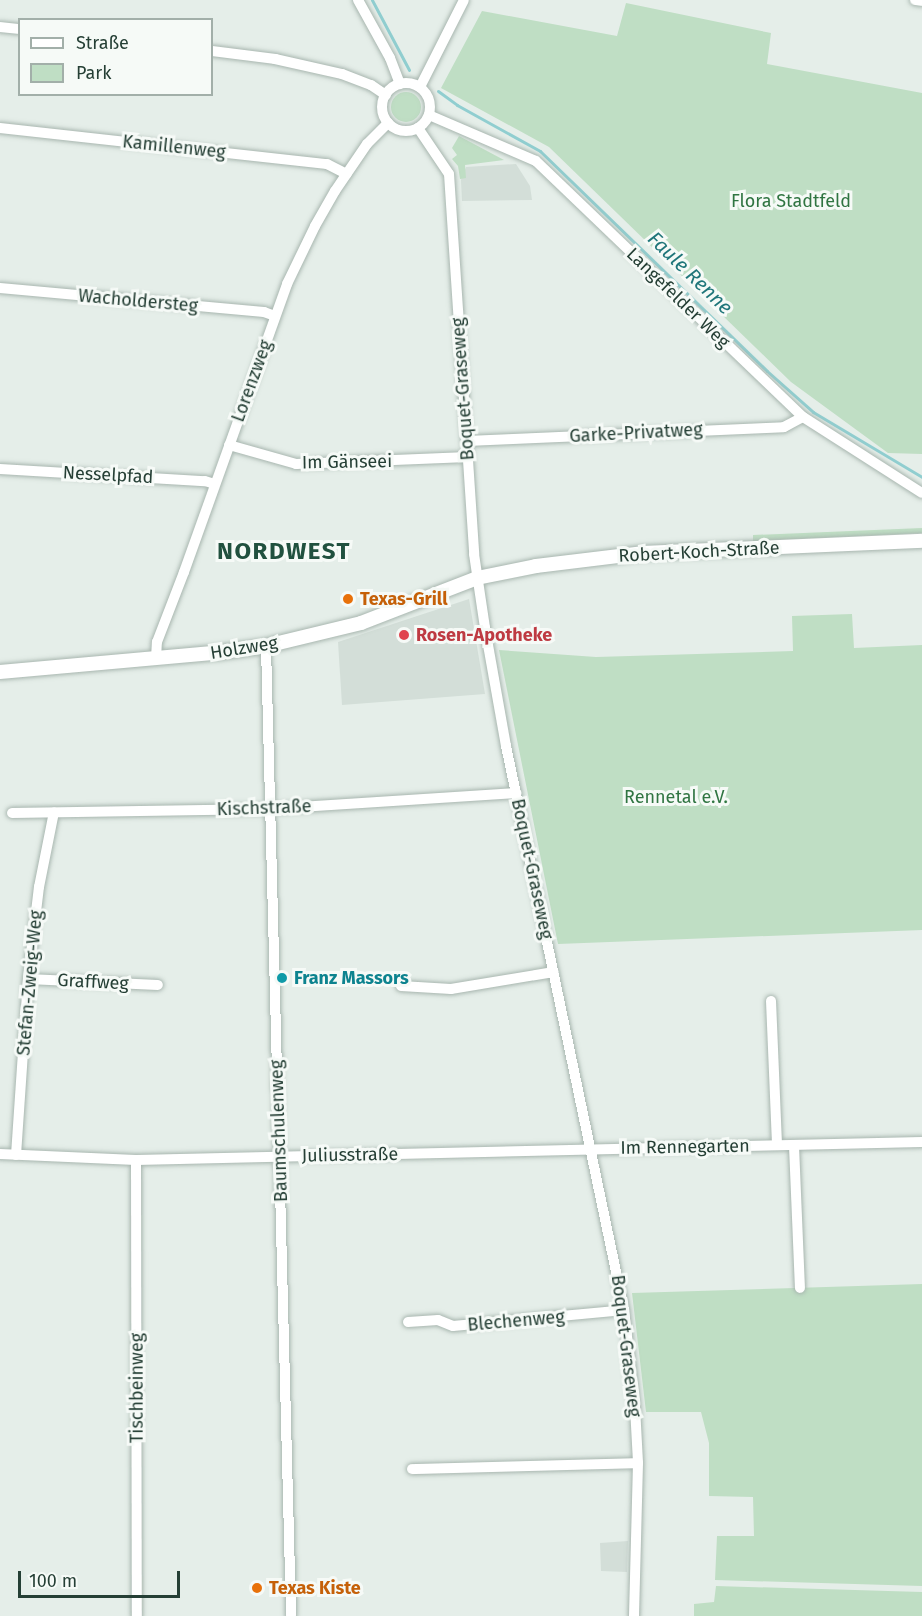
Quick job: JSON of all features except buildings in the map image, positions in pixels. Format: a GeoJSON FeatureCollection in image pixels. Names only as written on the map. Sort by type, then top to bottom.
{"type":"FeatureCollection","features":[{"type":"Feature","properties":{"kind":"street"},"geometry":{"type":"LineString","coordinates":[[358,0],[390,58],[400,84]]}},
{"type":"Feature","properties":{"kind":"street"},"geometry":{"type":"LineString","coordinates":[[420,87],[464,0]]}},
{"type":"Feature","properties":{"kind":"street"},"geometry":{"type":"LineString","coordinates":[[915,0],[922,1]]}},
{"type":"Feature","properties":{"kind":"street"},"geometry":{"type":"LineString","coordinates":[[0,27],[18,29]]}},
{"type":"Feature","properties":{"kind":"street"},"geometry":{"type":"LineString","coordinates":[[213,51],[275,59],[342,74],[371,85],[386,95]]}},
{"type":"Feature","properties":{"kind":"street"},"geometry":{"type":"LineString","coordinates":[[411,83],[420,87],[429,100],[429,115],[418,128],[402,131],[388,123],[382,109],[386,95],[400,84],[411,83]]}},
{"type":"Feature","properties":{"kind":"street","name":"Langefelder Weg"},"geometry":{"type":"LineString","coordinates":[[429,115],[536,161],[802,417],[922,493]]}},
{"type":"Feature","properties":{"kind":"street","name":"Lorenzweg"},"geometry":{"type":"LineString","coordinates":[[156,659],[157,642],[275,316],[315,226],[367,144],[388,123]]}},
{"type":"Feature","properties":{"kind":"street","name":"Kamillenweg"},"geometry":{"type":"LineString","coordinates":[[0,128],[327,164],[347,174]]}},
{"type":"Feature","properties":{"kind":"street","name":"Boquet-Graseweg"},"geometry":{"type":"LineString","coordinates":[[418,128],[447,169],[451,185],[477,578],[494,685],[624,1310],[634,1395],[638,1463],[634,1616]]}},
{"type":"Feature","properties":{"kind":"street","name":"Wacholdersteg"},"geometry":{"type":"LineString","coordinates":[[0,288],[253,311],[275,316]]}},
{"type":"Feature","properties":{"kind":"street","name":"Garke-Privatweg"},"geometry":{"type":"LineString","coordinates":[[467,441],[784,427],[802,417]]}},
{"type":"Feature","properties":{"kind":"street","name":"Im Gänseei"},"geometry":{"type":"LineString","coordinates":[[229,445],[296,464],[468,457]]}},
{"type":"Feature","properties":{"kind":"street","name":"Nesselpfad"},"geometry":{"type":"LineString","coordinates":[[0,469],[205,481],[215,484]]}},
{"type":"Feature","properties":{"kind":"street","name":"Robert-Koch-Straße"},"geometry":{"type":"LineString","coordinates":[[477,578],[536,566],[644,553],[922,541]]}},
{"type":"Feature","properties":{"kind":"street","name":"Holzweg"},"geometry":{"type":"LineString","coordinates":[[0,672],[156,659],[266,646],[361,623],[477,578]]}},
{"type":"Feature","properties":{"kind":"street","name":"Baumschulenweg"},"geometry":{"type":"LineString","coordinates":[[266,646],[291,1616]]}},
{"type":"Feature","properties":{"kind":"street","name":"Kischstraße"},"geometry":{"type":"LineString","coordinates":[[12,813],[269,809],[516,794]]}},
{"type":"Feature","properties":{"kind":"street","name":"Stefan-Zweig-Weg"},"geometry":{"type":"LineString","coordinates":[[16,1155],[28,979],[39,887],[54,812]]}},
{"type":"Feature","properties":{"kind":"street"},"geometry":{"type":"LineString","coordinates":[[401,986],[451,989],[554,972]]}},
{"type":"Feature","properties":{"kind":"street","name":"Graffweg"},"geometry":{"type":"LineString","coordinates":[[28,979],[158,985]]}},
{"type":"Feature","properties":{"kind":"street"},"geometry":{"type":"LineString","coordinates":[[771,1001],[777,1144]]}},
{"type":"Feature","properties":{"kind":"street","name":"Im Rennegarten"},"geometry":{"type":"LineString","coordinates":[[592,1149],[922,1142]]}},
{"type":"Feature","properties":{"kind":"street"},"geometry":{"type":"LineString","coordinates":[[794,1146],[800,1288]]}},
{"type":"Feature","properties":{"kind":"street","name":"Juliusstraße"},"geometry":{"type":"LineString","coordinates":[[0,1154],[136,1160],[592,1149]]}},
{"type":"Feature","properties":{"kind":"street","name":"Tischbeinweg"},"geometry":{"type":"LineString","coordinates":[[136,1160],[137,1616]]}},
{"type":"Feature","properties":{"kind":"street","name":"Blechenweg"},"geometry":{"type":"LineString","coordinates":[[408,1322],[438,1320],[453,1326],[624,1310]]}},
{"type":"Feature","properties":{"kind":"street"},"geometry":{"type":"LineString","coordinates":[[412,1469],[638,1463]]}},
{"type":"Feature","properties":{"kind":"shaded area"},"geometry":{"type":"Polygon","coordinates":[[[516,164],[530,186],[532,200],[462,201],[461,180],[466,167],[516,164]]]}},
{"type":"Feature","properties":{"kind":"shaded area"},"geometry":{"type":"Polygon","coordinates":[[[469,599],[485,694],[342,705],[338,642],[469,599]]]}},
{"type":"Feature","properties":{"kind":"shaded area"},"geometry":{"type":"Polygon","coordinates":[[[628,1541],[627,1572],[601,1571],[600,1543],[628,1541]]]}},
{"type":"Feature","properties":{"kind":"green space","name":"Flora Stadtfeld"},"geometry":{"type":"Polygon","coordinates":[[[626,3],[771,33],[767,64],[922,93],[922,454],[888,453],[791,382],[549,147],[441,88],[482,11],[617,36],[626,3]]]}},
{"type":"Feature","properties":{"kind":"green space"},"geometry":{"type":"Polygon","coordinates":[[[406,92],[417,96],[421,107],[417,118],[406,122],[395,118],[391,107],[395,96],[406,92]]]}},
{"type":"Feature","properties":{"kind":"green space"},"geometry":{"type":"Polygon","coordinates":[[[459,136],[504,160],[465,165],[466,178],[460,179],[458,166],[452,159],[457,155],[452,148],[459,136]]]}},
{"type":"Feature","properties":{"kind":"green space"},"geometry":{"type":"Polygon","coordinates":[[[922,528],[922,533],[753,541],[753,535],[922,528]]]}},
{"type":"Feature","properties":{"kind":"green space","name":"Rennetal e.V."},"geometry":{"type":"Polygon","coordinates":[[[852,614],[854,648],[922,645],[922,930],[558,944],[499,650],[596,657],[793,651],[792,616],[852,614]]]}},
{"type":"Feature","properties":{"kind":"green space"},"geometry":{"type":"Polygon","coordinates":[[[922,1284],[922,1586],[715,1580],[717,1536],[754,1536],[753,1497],[709,1496],[709,1443],[701,1412],[646,1412],[632,1293],[922,1284]]]}},
{"type":"Feature","properties":{"kind":"green space"},"geometry":{"type":"Polygon","coordinates":[[[716,1586],[922,1592],[922,1616],[694,1616],[694,1604],[714,1602],[716,1586]]]}},
{"type":"Feature","properties":{"kind":"waterway","name":"Faule Renne"},"geometry":{"type":"LineString","coordinates":[[372,0],[409,70]]}},
{"type":"Feature","properties":{"kind":"waterway","name":"Faule Renne"},"geometry":{"type":"LineString","coordinates":[[438,91],[457,105],[540,151],[767,371],[813,412],[922,477]]}},
{"type":"Feature","properties":{"kind":"place","name":"Texas-Grill"},"geometry":{"type":"Point","coordinates":[348,599]}},
{"type":"Feature","properties":{"kind":"place","name":"Rosen-Apotheke"},"geometry":{"type":"Point","coordinates":[404,635]}},
{"type":"Feature","properties":{"kind":"place","name":"Franz Massors"},"geometry":{"type":"Point","coordinates":[282,978]}},
{"type":"Feature","properties":{"kind":"place","name":"Texas Kiste"},"geometry":{"type":"Point","coordinates":[257,1588]}},
{"type":"Feature","properties":{"kind":"district","name":"NORDWEST"},"geometry":{"type":"Point","coordinates":[284,552]}}]}
